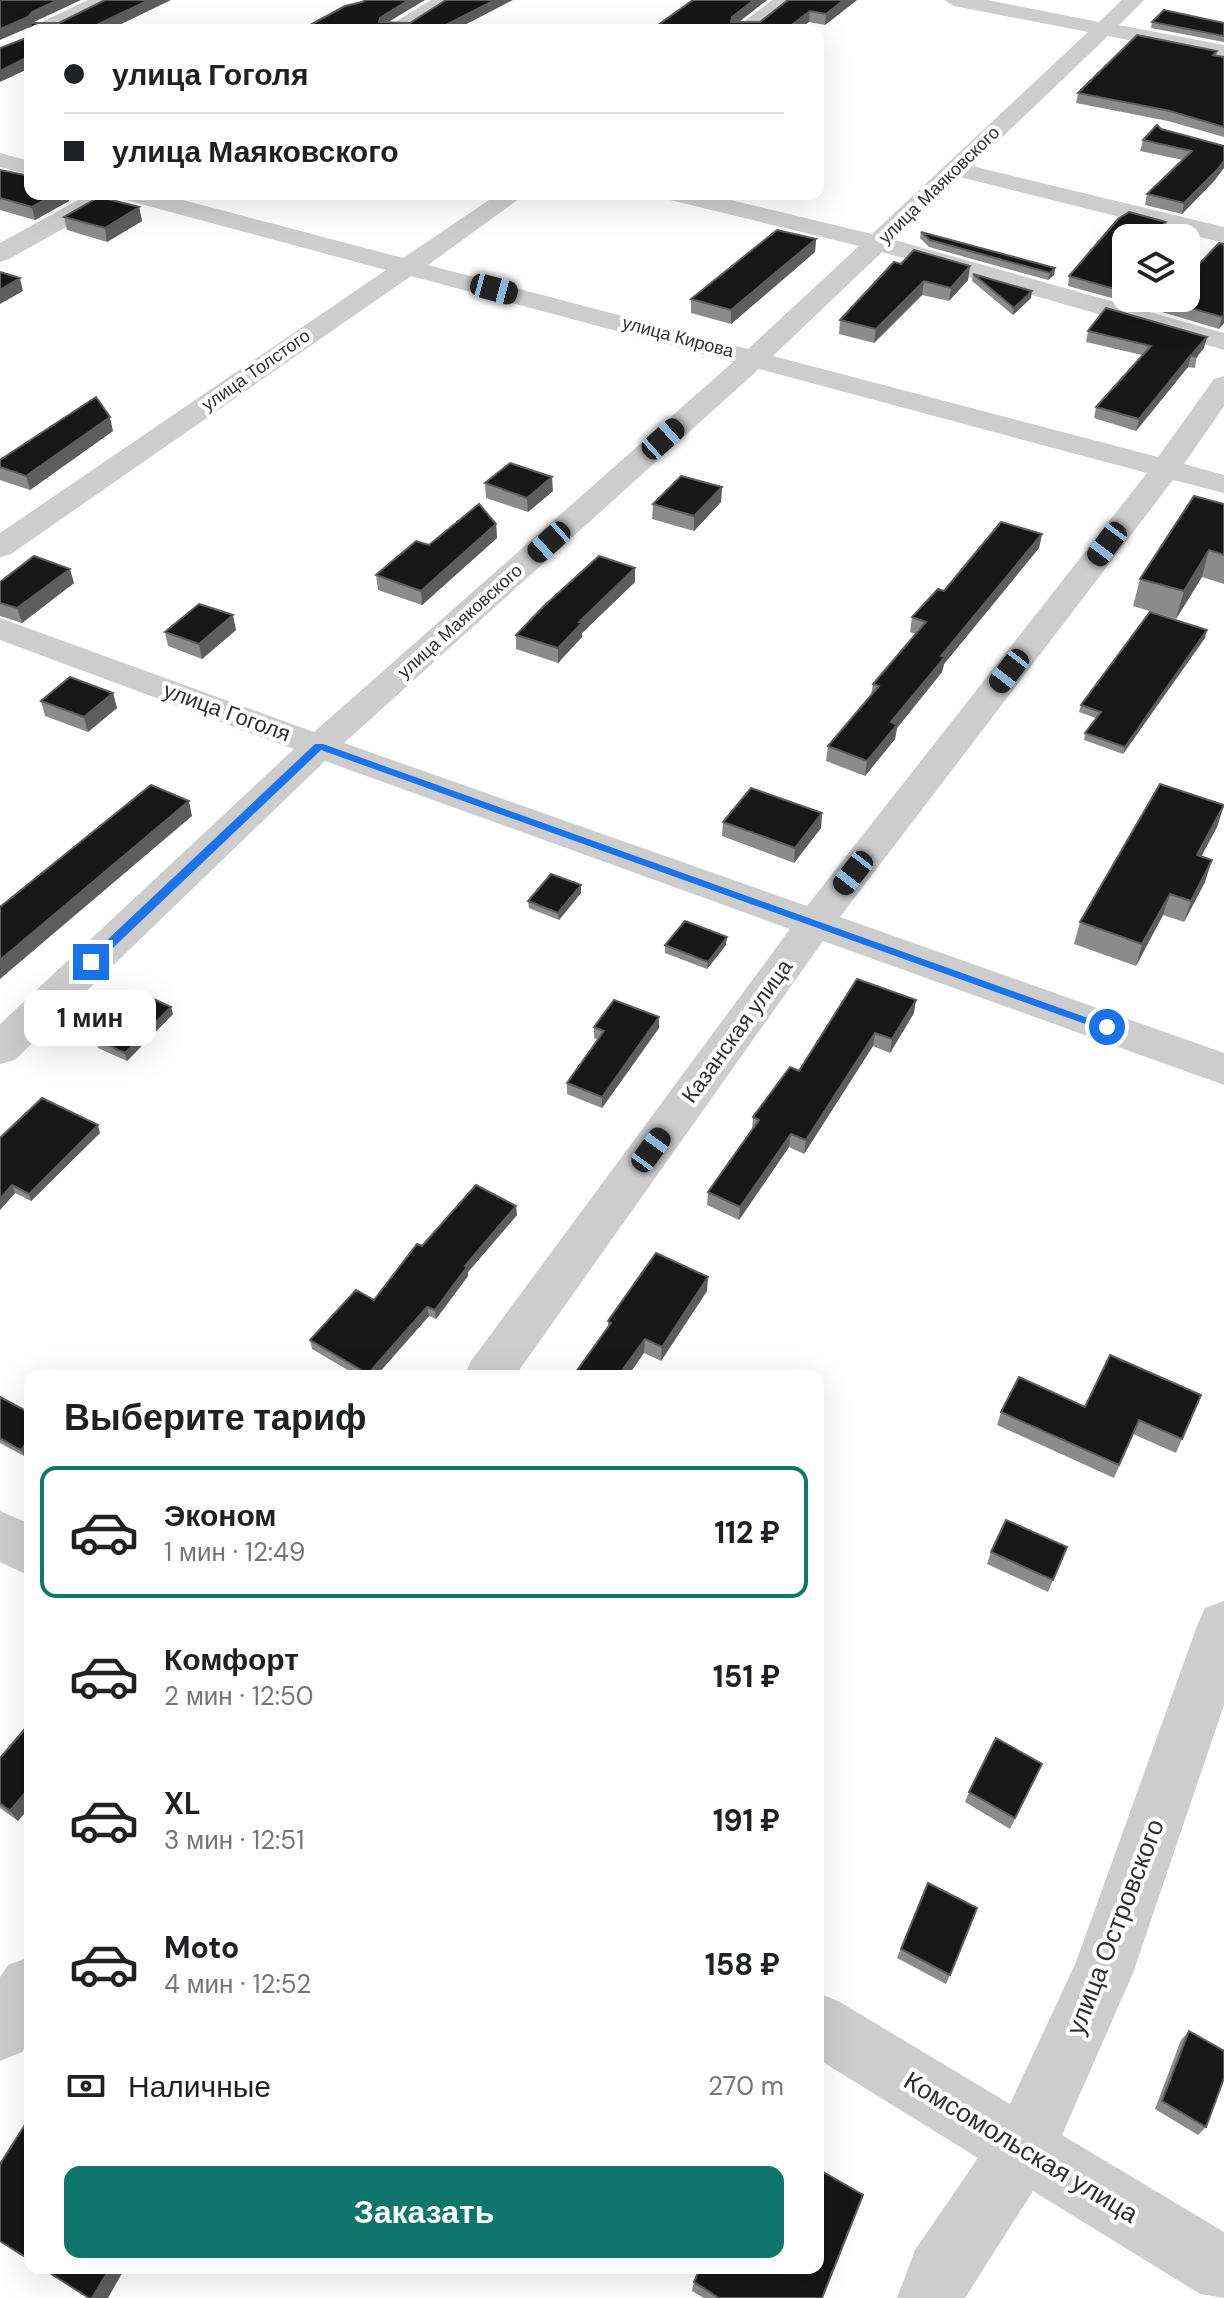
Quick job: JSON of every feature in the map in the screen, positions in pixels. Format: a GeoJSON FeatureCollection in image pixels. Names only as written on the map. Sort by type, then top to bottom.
{"type":"FeatureCollection","features":[{"type":"Feature","properties":{"kind":"street"},"geometry":{"type":"LineString","coordinates":[[55,24],[105,0]]}},
{"type":"Feature","properties":{"kind":"street"},"geometry":{"type":"LineString","coordinates":[[404,24],[446,0]]}},
{"type":"Feature","properties":{"kind":"street"},"geometry":{"type":"LineString","coordinates":[[752,24],[785,0]]}},
{"type":"Feature","properties":{"kind":"street"},"geometry":{"type":"LineString","coordinates":[[954,0],[1224,52]]}},
{"type":"Feature","properties":{"kind":"street","name":"улица Маяковского"},"geometry":{"type":"LineString","coordinates":[[0,1049],[319,746],[755,358],[1134,0]]}},
{"type":"Feature","properties":{"kind":"street"},"geometry":{"type":"LineString","coordinates":[[0,160],[24,166]]}},
{"type":"Feature","properties":{"kind":"street"},"geometry":{"type":"LineString","coordinates":[[956,169],[1224,235]]}},
{"type":"Feature","properties":{"kind":"street"},"geometry":{"type":"LineString","coordinates":[[0,254],[96,200]]}},
{"type":"Feature","properties":{"kind":"street","name":"улица Кирова"},"geometry":{"type":"LineString","coordinates":[[154,200],[1224,484]]}},
{"type":"Feature","properties":{"kind":"street","name":"улица Толстого"},"geometry":{"type":"LineString","coordinates":[[0,547],[505,200]]}},
{"type":"Feature","properties":{"kind":"street"},"geometry":{"type":"LineString","coordinates":[[700,200],[879,243],[1224,342]]}},
{"type":"Feature","properties":{"kind":"street","name":"Казанская улица"},"geometry":{"type":"LineString","coordinates":[[492,1370],[814,924],[1166,468],[1224,385]]}},
{"type":"Feature","properties":{"kind":"street","name":"улица Гоголя"},"geometry":{"type":"LineString","coordinates":[[0,628],[319,746],[1224,1069]]}},
{"type":"Feature","properties":{"kind":"street"},"geometry":{"type":"LineString","coordinates":[[0,1534],[24,1548]]}},
{"type":"Feature","properties":{"kind":"street","name":"улица Островского"},"geometry":{"type":"LineString","coordinates":[[931,2298],[939,2274],[1023,2148],[1103,1973],[1224,1626]]}},
{"type":"Feature","properties":{"kind":"street"},"geometry":{"type":"LineString","coordinates":[[0,2030],[24,1996]]}},
{"type":"Feature","properties":{"kind":"street","name":"Комсомольская улица"},"geometry":{"type":"LineString","coordinates":[[824,2028],[1224,2270]]}},
{"type":"Feature","properties":{"kind":"building"},"geometry":{"type":"Polygon","coordinates":[[[0,0],[58,0],[0,29],[0,0]]]}},
{"type":"Feature","properties":{"kind":"building"},"geometry":{"type":"Polygon","coordinates":[[[105,0],[149,0],[99,24],[31,24],[59,23],[105,0]]]}},
{"type":"Feature","properties":{"kind":"building"},"geometry":{"type":"Polygon","coordinates":[[[409,0],[380,18],[379,22],[410,23],[446,0],[495,0],[448,24],[312,24],[345,6],[409,0]]]}},
{"type":"Feature","properties":{"kind":"building"},"geometry":{"type":"Polygon","coordinates":[[[693,0],[754,0],[732,17],[731,22],[760,22],[788,0],[844,0],[826,14],[810,11],[793,24],[659,24],[693,0]]]}},
{"type":"Feature","properties":{"kind":"building"},"geometry":{"type":"Polygon","coordinates":[[[1164,10],[1224,23],[1224,36],[1152,22],[1164,10]]]}},
{"type":"Feature","properties":{"kind":"building"},"geometry":{"type":"Polygon","coordinates":[[[1137,35],[1217,51],[1213,55],[1224,57],[1224,127],[1170,111],[1078,93],[1137,35]]]}},
{"type":"Feature","properties":{"kind":"building"},"geometry":{"type":"Polygon","coordinates":[[[24,39],[24,59],[0,71],[0,48],[24,39]]]}},
{"type":"Feature","properties":{"kind":"building"},"geometry":{"type":"Polygon","coordinates":[[[1157,125],[1161,129],[1224,146],[1224,161],[1184,203],[1147,194],[1192,151],[1143,140],[1157,125]]]}},
{"type":"Feature","properties":{"kind":"building"},"geometry":{"type":"Polygon","coordinates":[[[0,170],[24,175],[24,200],[45,200],[32,207],[0,198],[0,170]]]}},
{"type":"Feature","properties":{"kind":"building"},"geometry":{"type":"Polygon","coordinates":[[[94,200],[111,200],[139,207],[105,228],[64,217],[94,200]]]}},
{"type":"Feature","properties":{"kind":"building"},"geometry":{"type":"Polygon","coordinates":[[[1129,212],[1166,222],[1114,224],[1129,212]]]}},
{"type":"Feature","properties":{"kind":"building"},"geometry":{"type":"Polygon","coordinates":[[[1112,226],[1112,288],[1069,276],[1112,226]]]}},
{"type":"Feature","properties":{"kind":"building"},"geometry":{"type":"Polygon","coordinates":[[[777,230],[816,239],[731,310],[691,299],[777,230]]]}},
{"type":"Feature","properties":{"kind":"building"},"geometry":{"type":"Polygon","coordinates":[[[921,232],[1055,268],[1050,273],[930,240],[921,232]]]}},
{"type":"Feature","properties":{"kind":"building"},"geometry":{"type":"Polygon","coordinates":[[[1219,243],[1224,244],[1222,317],[1200,311],[1200,263],[1219,243]]]}},
{"type":"Feature","properties":{"kind":"building"},"geometry":{"type":"Polygon","coordinates":[[[914,250],[970,266],[951,288],[924,281],[876,329],[840,320],[894,262],[901,264],[914,250]]]}},
{"type":"Feature","properties":{"kind":"building"},"geometry":{"type":"Polygon","coordinates":[[[0,272],[20,278],[0,290],[0,272]]]}},
{"type":"Feature","properties":{"kind":"building"},"geometry":{"type":"Polygon","coordinates":[[[973,274],[1032,291],[1014,308],[973,274]]]}},
{"type":"Feature","properties":{"kind":"building"},"geometry":{"type":"Polygon","coordinates":[[[1106,308],[1207,337],[1193,353],[1197,357],[1191,355],[1139,419],[1096,407],[1151,346],[1088,331],[1106,308]]]}},
{"type":"Feature","properties":{"kind":"building"},"geometry":{"type":"Polygon","coordinates":[[[96,397],[110,417],[26,476],[0,467],[0,460],[96,397]]]}},
{"type":"Feature","properties":{"kind":"building"},"geometry":{"type":"Polygon","coordinates":[[[510,463],[552,477],[527,498],[485,483],[510,463]]]}},
{"type":"Feature","properties":{"kind":"building"},"geometry":{"type":"Polygon","coordinates":[[[681,476],[722,487],[694,516],[653,504],[681,476]]]}},
{"type":"Feature","properties":{"kind":"building"},"geometry":{"type":"Polygon","coordinates":[[[1194,496],[1224,504],[1224,555],[1209,550],[1184,591],[1140,579],[1194,496]]]}},
{"type":"Feature","properties":{"kind":"building"},"geometry":{"type":"Polygon","coordinates":[[[479,504],[496,524],[421,591],[376,575],[416,541],[429,545],[479,504]]]}},
{"type":"Feature","properties":{"kind":"building"},"geometry":{"type":"Polygon","coordinates":[[[1001,522],[1042,534],[941,656],[945,657],[891,722],[897,725],[867,761],[828,746],[879,686],[873,684],[926,622],[912,617],[938,589],[944,591],[1001,522]]]}},
{"type":"Feature","properties":{"kind":"building"},"geometry":{"type":"Polygon","coordinates":[[[34,556],[70,569],[17,608],[0,603],[0,582],[34,556]]]}},
{"type":"Feature","properties":{"kind":"building"},"geometry":{"type":"Polygon","coordinates":[[[599,556],[635,568],[579,622],[582,623],[558,648],[516,635],[544,606],[599,556]]]}},
{"type":"Feature","properties":{"kind":"building"},"geometry":{"type":"Polygon","coordinates":[[[199,604],[233,615],[199,644],[165,632],[199,604]]]}},
{"type":"Feature","properties":{"kind":"building"},"geometry":{"type":"Polygon","coordinates":[[[1150,612],[1207,630],[1125,747],[1085,733],[1101,712],[1081,705],[1150,612]]]}},
{"type":"Feature","properties":{"kind":"building"},"geometry":{"type":"Polygon","coordinates":[[[70,677],[113,693],[84,717],[41,701],[70,677]]]}},
{"type":"Feature","properties":{"kind":"building"},"geometry":{"type":"Polygon","coordinates":[[[1160,784],[1224,805],[1197,855],[1212,860],[1191,901],[1170,894],[1142,944],[1080,922],[1160,784]]]}},
{"type":"Feature","properties":{"kind":"building"},"geometry":{"type":"Polygon","coordinates":[[[151,785],[189,801],[0,960],[0,907],[151,785]]]}},
{"type":"Feature","properties":{"kind":"building"},"geometry":{"type":"Polygon","coordinates":[[[751,788],[822,813],[795,848],[723,822],[751,788]]]}},
{"type":"Feature","properties":{"kind":"building"},"geometry":{"type":"Polygon","coordinates":[[[551,874],[581,885],[558,913],[528,901],[551,874]]]}},
{"type":"Feature","properties":{"kind":"building"},"geometry":{"type":"Polygon","coordinates":[[[685,921],[727,937],[708,962],[665,945],[685,921]]]}},
{"type":"Feature","properties":{"kind":"building"},"geometry":{"type":"Polygon","coordinates":[[[857,979],[916,1000],[892,1039],[875,1033],[806,1140],[791,1134],[740,1207],[708,1192],[759,1120],[753,1117],[790,1067],[799,1071],[857,979]]]}},
{"type":"Feature","properties":{"kind":"building"},"geometry":{"type":"Polygon","coordinates":[[[143,994],[171,1007],[125,1053],[96,1040],[143,994]]]}},
{"type":"Feature","properties":{"kind":"building"},"geometry":{"type":"Polygon","coordinates":[[[614,1000],[659,1017],[602,1097],[567,1083],[604,1031],[594,1027],[614,1000]]]}},
{"type":"Feature","properties":{"kind":"building"},"geometry":{"type":"Polygon","coordinates":[[[42,1098],[98,1125],[29,1194],[12,1185],[0,1199],[0,1138],[42,1098]]]}},
{"type":"Feature","properties":{"kind":"building"},"geometry":{"type":"Polygon","coordinates":[[[476,1185],[516,1206],[465,1266],[435,1310],[427,1307],[372,1370],[361,1370],[310,1340],[356,1290],[374,1300],[417,1244],[422,1246],[476,1185]]]}},
{"type":"Feature","properties":{"kind":"building"},"geometry":{"type":"Polygon","coordinates":[[[656,1253],[708,1277],[662,1347],[645,1339],[622,1370],[577,1370],[611,1323],[608,1321],[656,1253]]]}},
{"type":"Feature","properties":{"kind":"building"},"geometry":{"type":"Polygon","coordinates":[[[1110,1355],[1201,1395],[1182,1439],[1139,1420],[1119,1465],[1001,1412],[1019,1377],[1085,1407],[1110,1355]]]}},
{"type":"Feature","properties":{"kind":"building"},"geometry":{"type":"Polygon","coordinates":[[[0,1397],[24,1410],[24,1446],[21,1450],[0,1438],[0,1397]]]}},
{"type":"Feature","properties":{"kind":"building"},"geometry":{"type":"Polygon","coordinates":[[[1006,1520],[1067,1547],[1053,1580],[991,1552],[1006,1520]]]}},
{"type":"Feature","properties":{"kind":"building"},"geometry":{"type":"Polygon","coordinates":[[[24,1730],[24,1794],[10,1811],[0,1803],[0,1758],[24,1730]]]}},
{"type":"Feature","properties":{"kind":"building"},"geometry":{"type":"Polygon","coordinates":[[[996,1738],[1042,1764],[1015,1818],[969,1792],[996,1738]]]}},
{"type":"Feature","properties":{"kind":"building"},"geometry":{"type":"Polygon","coordinates":[[[928,1883],[977,1908],[950,1975],[901,1949],[928,1883]]]}},
{"type":"Feature","properties":{"kind":"building"},"geometry":{"type":"Polygon","coordinates":[[[1189,2031],[1224,2051],[1224,2078],[1206,2127],[1162,2101],[1189,2031]]]}},
{"type":"Feature","properties":{"kind":"building"},"geometry":{"type":"Polygon","coordinates":[[[24,2126],[24,2256],[0,2241],[0,2164],[24,2126]]]}},
{"type":"Feature","properties":{"kind":"building"},"geometry":{"type":"Polygon","coordinates":[[[824,2172],[863,2195],[822,2298],[719,2298],[694,2282],[697,2274],[824,2274],[824,2172]]]}},
{"type":"Feature","properties":{"kind":"building"},"geometry":{"type":"Polygon","coordinates":[[[51,2274],[106,2274],[92,2298],[51,2274]]]}},
{"type":"Feature","properties":{"kind":"route"},"geometry":{"type":"LineString","coordinates":[[91,962],[319,746],[1107,1027]]}}]}
